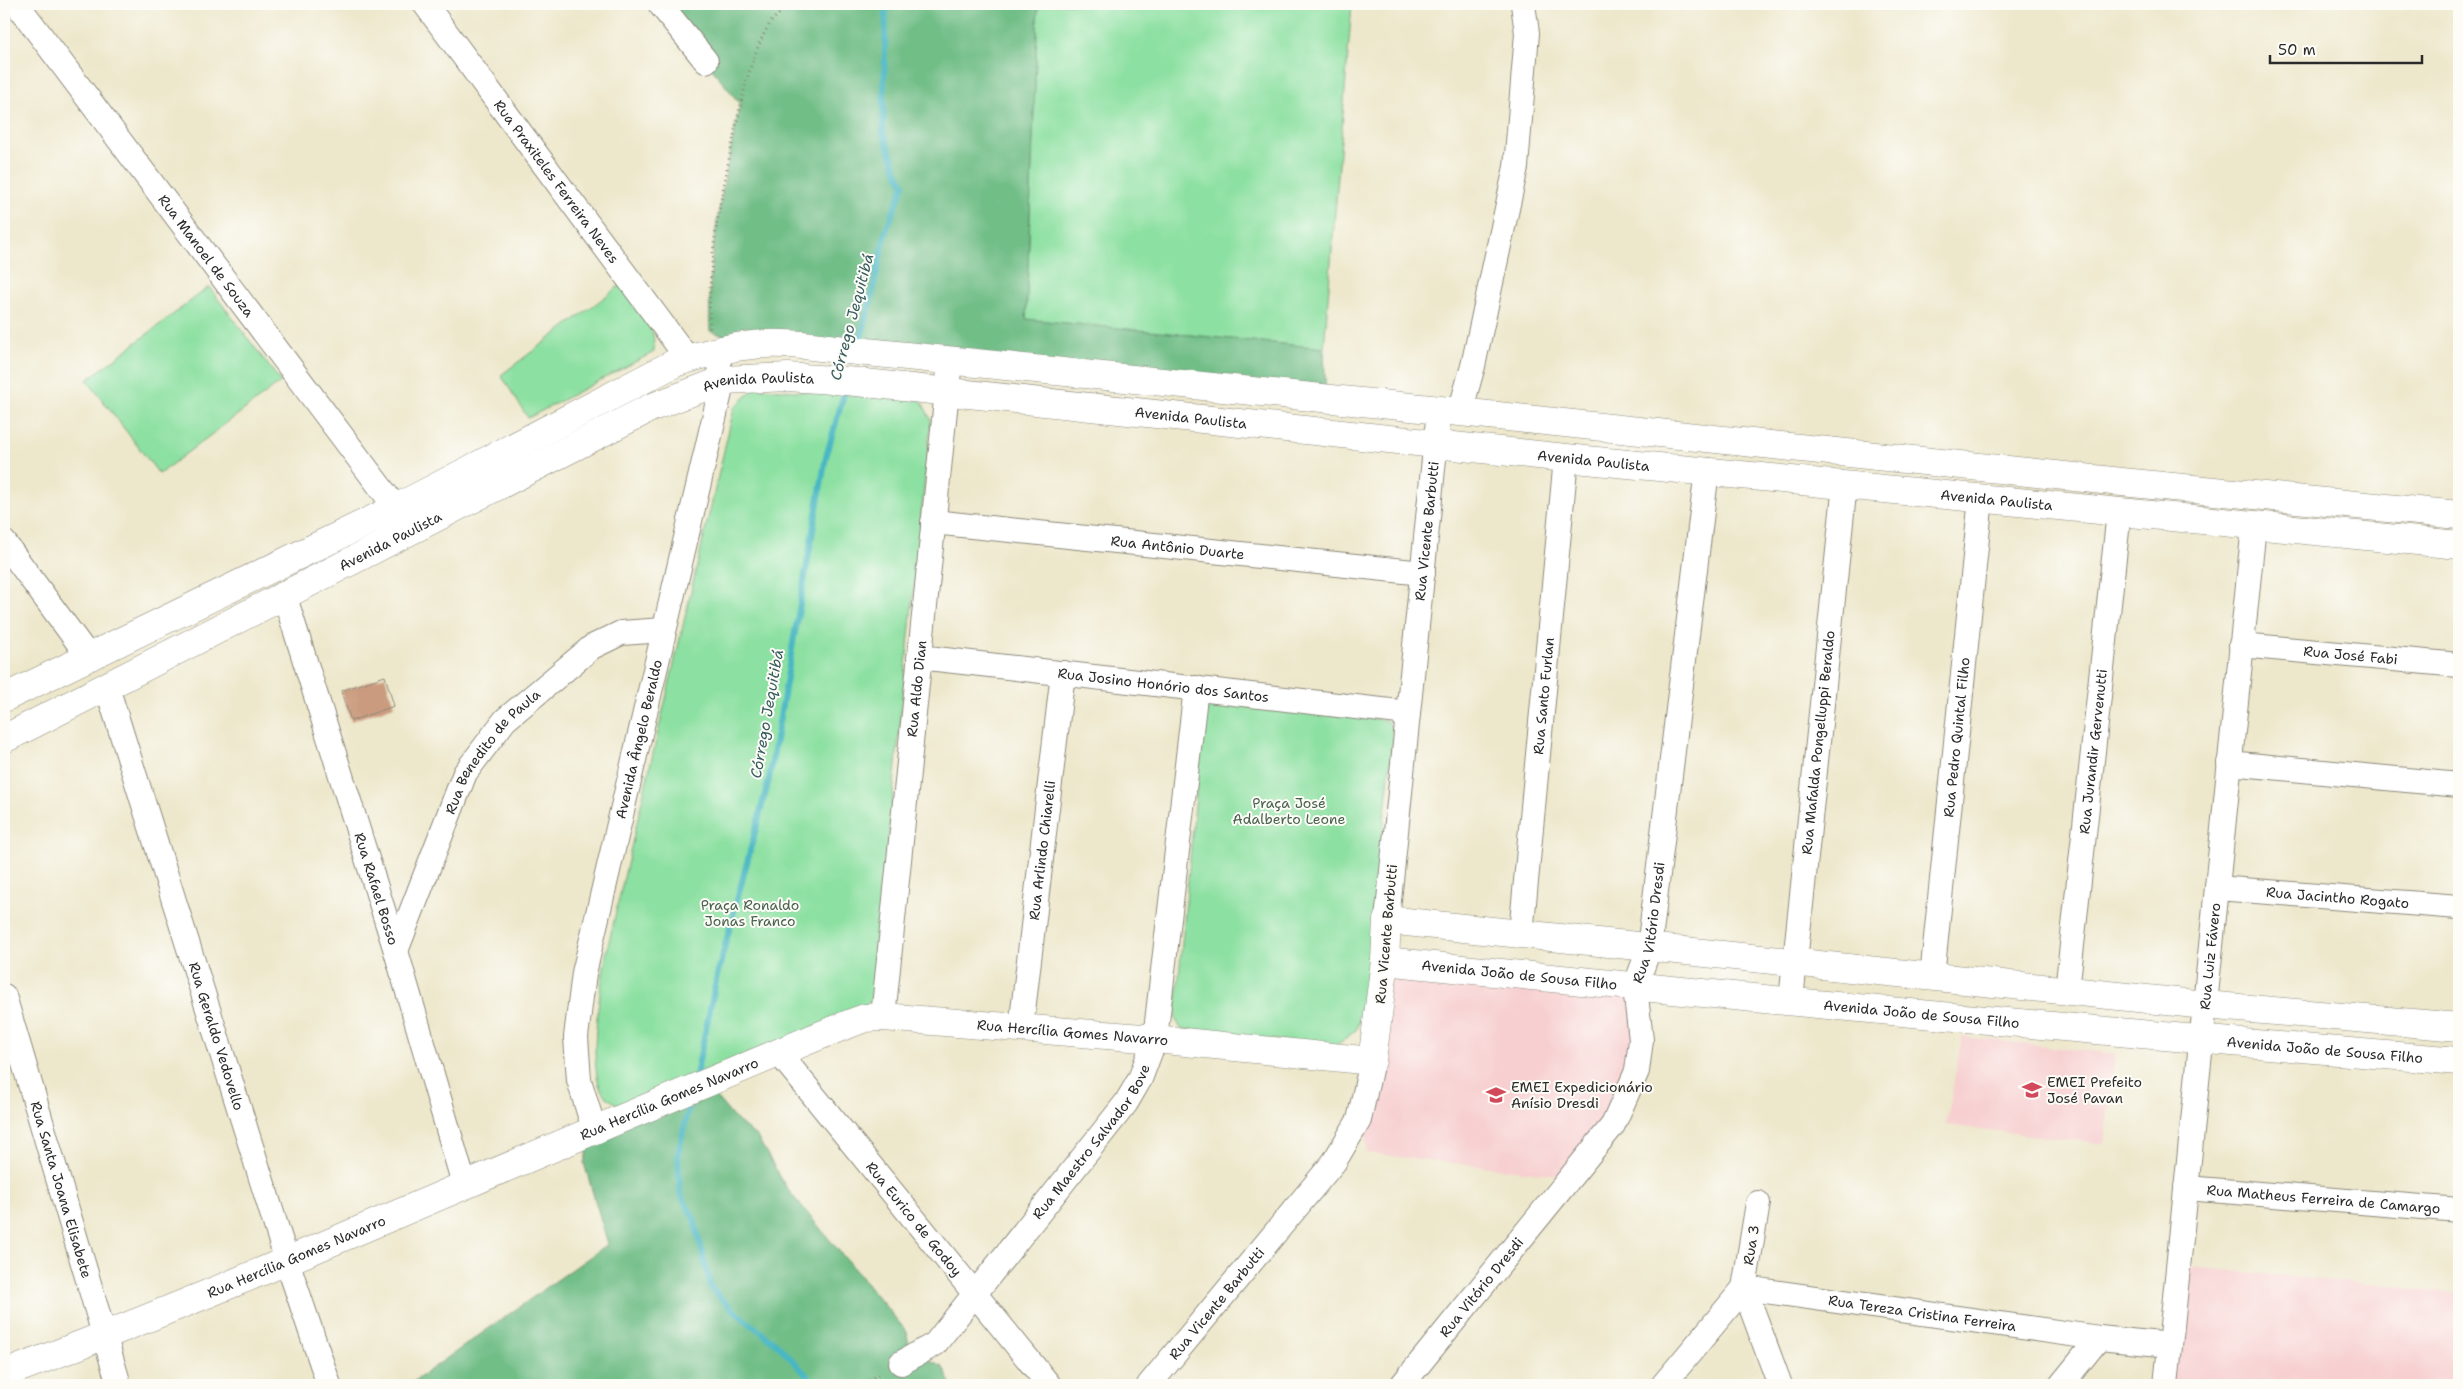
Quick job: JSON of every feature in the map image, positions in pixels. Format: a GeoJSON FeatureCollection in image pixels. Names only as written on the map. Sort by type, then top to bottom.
{"type":"FeatureCollection","features":[{"type":"Feature","properties":{"kind":"street","name":"Rua Manoel de Souza"},"geometry":{"type":"LineString","coordinates":[[17,4],[396,508]]}},
{"type":"Feature","properties":{"kind":"street"},"geometry":{"type":"LineString","coordinates":[[660,4],[706,61]]}},
{"type":"Feature","properties":{"kind":"street","name":"Rua Vicente Barbutti"},"geometry":{"type":"LineString","coordinates":[[1149,1385],[1334,1162],[1359,1120],[1372,1061],[1385,961],[1387,920],[1436,443],[1473,366],[1516,167],[1528,32],[1523,4]]}},
{"type":"Feature","properties":{"kind":"street","name":"Rua Praxiteles Ferreira Neves"},"geometry":{"type":"LineString","coordinates":[[428,5],[688,359]]}},
{"type":"Feature","properties":{"kind":"street","name":"Avenida Paulista"},"geometry":{"type":"LineString","coordinates":[[4,698],[396,508],[674,363],[752,344],[775,344],[1450,411],[2102,480],[2459,515]]}},
{"type":"Feature","properties":{"kind":"street","name":"Avenida Ângelo Beraldo"},"geometry":{"type":"LineString","coordinates":[[594,1128],[579,1080],[576,1037],[584,973],[723,380],[715,352]]}},
{"type":"Feature","properties":{"kind":"street","name":"Rua Aldo Dian"},"geometry":{"type":"LineString","coordinates":[[883,1017],[950,361]]}},
{"type":"Feature","properties":{"kind":"street","name":"Avenida Paulista"},"geometry":{"type":"LineString","coordinates":[[4,739],[650,408],[723,380],[788,377],[847,381],[1566,458],[1707,470],[2459,545]]}},
{"type":"Feature","properties":{"kind":"street","name":"Rua Santo Furlan"},"geometry":{"type":"LineString","coordinates":[[1521,934],[1566,458]]}},
{"type":"Feature","properties":{"kind":"street","name":"Rua Vitório Dresdi"},"geometry":{"type":"LineString","coordinates":[[1402,1385],[1613,1125],[1637,1071],[1641,1040],[1634,987],[1649,948],[1707,470]]}},
{"type":"Feature","properties":{"kind":"street","name":"Rua Mafalda Pongelluppi Beraldo"},"geometry":{"type":"LineString","coordinates":[[1791,1000],[1845,484]]}},
{"type":"Feature","properties":{"kind":"street","name":"Rua Pedro Quintal Filho"},"geometry":{"type":"LineString","coordinates":[[1932,977],[1981,498]]}},
{"type":"Feature","properties":{"kind":"street","name":"Rua Jurandir Gervenutti"},"geometry":{"type":"LineString","coordinates":[[2067,991],[2119,512]]}},
{"type":"Feature","properties":{"kind":"street","name":"Rua Antônio Duarte"},"geometry":{"type":"LineString","coordinates":[[933,522],[1423,573]]}},
{"type":"Feature","properties":{"kind":"street","name":"Rua Luiz Fávero"},"geometry":{"type":"LineString","coordinates":[[2166,1385],[2254,526]]}},
{"type":"Feature","properties":{"kind":"street"},"geometry":{"type":"LineString","coordinates":[[4,542],[88,656]]}},
{"type":"Feature","properties":{"kind":"street","name":"Rua Rafael Bosso"},"geometry":{"type":"LineString","coordinates":[[284,594],[396,951],[464,1184]]}},
{"type":"Feature","properties":{"kind":"street","name":"Rua Benedito de Paula"},"geometry":{"type":"LineString","coordinates":[[396,951],[465,773],[505,720],[592,647],[621,633],[664,630]]}},
{"type":"Feature","properties":{"kind":"street","name":"Rua José Fabi"},"geometry":{"type":"LineString","coordinates":[[2242,644],[2459,665]]}},
{"type":"Feature","properties":{"kind":"street","name":"Rua Josino Honório dos Santos"},"geometry":{"type":"LineString","coordinates":[[919,656],[1408,713]]}},
{"type":"Feature","properties":{"kind":"street","name":"Rua Arlindo Chiarelli"},"geometry":{"type":"LineString","coordinates":[[1022,1028],[1064,673]]}},
{"type":"Feature","properties":{"kind":"street","name":"Rua Geraldo Vedovello"},"geometry":{"type":"LineString","coordinates":[[107,687],[287,1261],[329,1385]]}},
{"type":"Feature","properties":{"kind":"street","name":"Rua Maestro Salvador Bove"},"geometry":{"type":"LineString","coordinates":[[901,1363],[935,1344],[1126,1103],[1140,1079],[1155,1039],[1196,688]]}},
{"type":"Feature","properties":{"kind":"street"},"geometry":{"type":"LineString","coordinates":[[2229,763],[2459,785]]}},
{"type":"Feature","properties":{"kind":"street","name":"Rua Jacintho Rogato"},"geometry":{"type":"LineString","coordinates":[[2217,888],[2459,907]]}},
{"type":"Feature","properties":{"kind":"street"},"geometry":{"type":"LineString","coordinates":[[1387,920],[2205,1005],[2459,1027]]}},
{"type":"Feature","properties":{"kind":"street","name":"Avenida João de Sousa Filho"},"geometry":{"type":"LineString","coordinates":[[1385,961],[1634,987],[1791,1000],[2201,1040],[2459,1061]]}},
{"type":"Feature","properties":{"kind":"street","name":"Rua Santa Joana Elisabete"},"geometry":{"type":"LineString","coordinates":[[4,996],[103,1337],[119,1385]]}},
{"type":"Feature","properties":{"kind":"street","name":"Rua Hercília Gomes Navarro"},"geometry":{"type":"LineString","coordinates":[[4,1374],[103,1337],[287,1261],[594,1128],[865,1018],[883,1017],[1155,1039],[1372,1061]]}},
{"type":"Feature","properties":{"kind":"street","name":"Rua Eurico de Godoy"},"geometry":{"type":"LineString","coordinates":[[779,1053],[1049,1385]]}},
{"type":"Feature","properties":{"kind":"street","name":"Rua Matheus Ferreira de Camargo"},"geometry":{"type":"LineString","coordinates":[[2186,1188],[2459,1210]]}},
{"type":"Feature","properties":{"kind":"street","name":"Rua 3"},"geometry":{"type":"LineString","coordinates":[[1744,1288],[1758,1203]]}},
{"type":"Feature","properties":{"kind":"street"},"geometry":{"type":"LineString","coordinates":[[1663,1385],[1744,1288],[1780,1385]]}},
{"type":"Feature","properties":{"kind":"street","name":"Rua Tereza Cristina Ferreira"},"geometry":{"type":"LineString","coordinates":[[1744,1288],[2099,1338],[2170,1345]]}},
{"type":"Feature","properties":{"kind":"street"},"geometry":{"type":"LineString","coordinates":[[2061,1385],[2099,1338]]}},
{"type":"Feature","properties":{"kind":"path"},"geometry":{"type":"LineString","coordinates":[[715,352],[710,331],[709,300],[715,228],[740,104],[749,73],[770,24],[791,4]]}},
{"type":"Feature","properties":{"kind":"shaded area","name":"EMEI Expedicionário Anísio Dresdi"},"geometry":{"type":"Polygon","coordinates":[[[1389,965],[1631,988],[1636,1040],[1609,1121],[1567,1176],[1367,1153],[1364,1120],[1389,965]]]}},
{"type":"Feature","properties":{"kind":"shaded area","name":"EMEI Prefeito José Pavan"},"geometry":{"type":"Polygon","coordinates":[[[1962,1037],[2115,1054],[2104,1144],[1946,1125],[1962,1037]]]}},
{"type":"Feature","properties":{"kind":"shaded area"},"geometry":{"type":"Polygon","coordinates":[[[2181,1266],[2459,1293],[2459,1385],[2168,1385],[2181,1266]]]}},
{"type":"Feature","properties":{"kind":"green space"},"geometry":{"type":"Polygon","coordinates":[[[660,4],[1038,4],[1026,319],[1324,348],[1326,399],[752,345],[710,331],[711,274],[714,245],[740,104],[660,4]]]}},
{"type":"Feature","properties":{"kind":"green space"},"geometry":{"type":"Polygon","coordinates":[[[1038,4],[1352,4],[1324,348],[1026,320],[1038,4]]]}},
{"type":"Feature","properties":{"kind":"green space"},"geometry":{"type":"Polygon","coordinates":[[[622,284],[650,323],[654,341],[654,352],[528,418],[501,375],[622,284]]]}},
{"type":"Feature","properties":{"kind":"green space"},"geometry":{"type":"Polygon","coordinates":[[[209,287],[281,382],[159,474],[87,380],[209,287]]]}},
{"type":"Feature","properties":{"kind":"green space","name":"Praça Ronaldo Jonas Franco"},"geometry":{"type":"Polygon","coordinates":[[[755,388],[921,400],[931,420],[876,960],[875,992],[865,1007],[620,1105],[604,1094],[599,1084],[596,1070],[597,1018],[607,950],[734,408],[755,388]]]}},
{"type":"Feature","properties":{"kind":"green space","name":"Praça José Adalberto Leone"},"geometry":{"type":"Polygon","coordinates":[[[1214,702],[1386,720],[1391,726],[1393,737],[1364,1010],[1355,1031],[1334,1047],[1181,1029],[1175,1018],[1203,721],[1205,711],[1214,702]]]}},
{"type":"Feature","properties":{"kind":"green space"},"geometry":{"type":"Polygon","coordinates":[[[713,1093],[733,1117],[757,1137],[788,1190],[907,1332],[909,1350],[942,1366],[952,1385],[409,1385],[608,1244],[584,1163],[588,1149],[605,1129],[713,1093]]]}},
{"type":"Feature","properties":{"kind":"building"},"geometry":{"type":"Polygon","coordinates":[[[385,676],[394,706],[351,721],[341,691],[385,676]]]}},
{"type":"Feature","properties":{"kind":"waterway","name":"Córrego Jequitibá"},"geometry":{"type":"LineString","coordinates":[[859,344],[871,300],[886,230],[904,185],[897,172],[883,132],[886,4]]}},
{"type":"Feature","properties":{"kind":"waterway","name":"Córrego Jequitibá"},"geometry":{"type":"LineString","coordinates":[[695,1080],[717,976],[769,779],[826,457],[846,387]]}},
{"type":"Feature","properties":{"kind":"waterway","name":"Córrego Jequitibá"},"geometry":{"type":"LineString","coordinates":[[691,1097],[678,1154],[680,1193],[694,1219],[711,1288],[734,1311],[779,1346],[816,1385]]}},
{"type":"Feature","properties":{"kind":"place","name":"EMEI Prefeito José Pavan"},"geometry":{"type":"Point","coordinates":[2032,1090]}},
{"type":"Feature","properties":{"kind":"place","name":"EMEI Expedicionário Anísio Dresdi"},"geometry":{"type":"Point","coordinates":[1496,1095]}}]}
